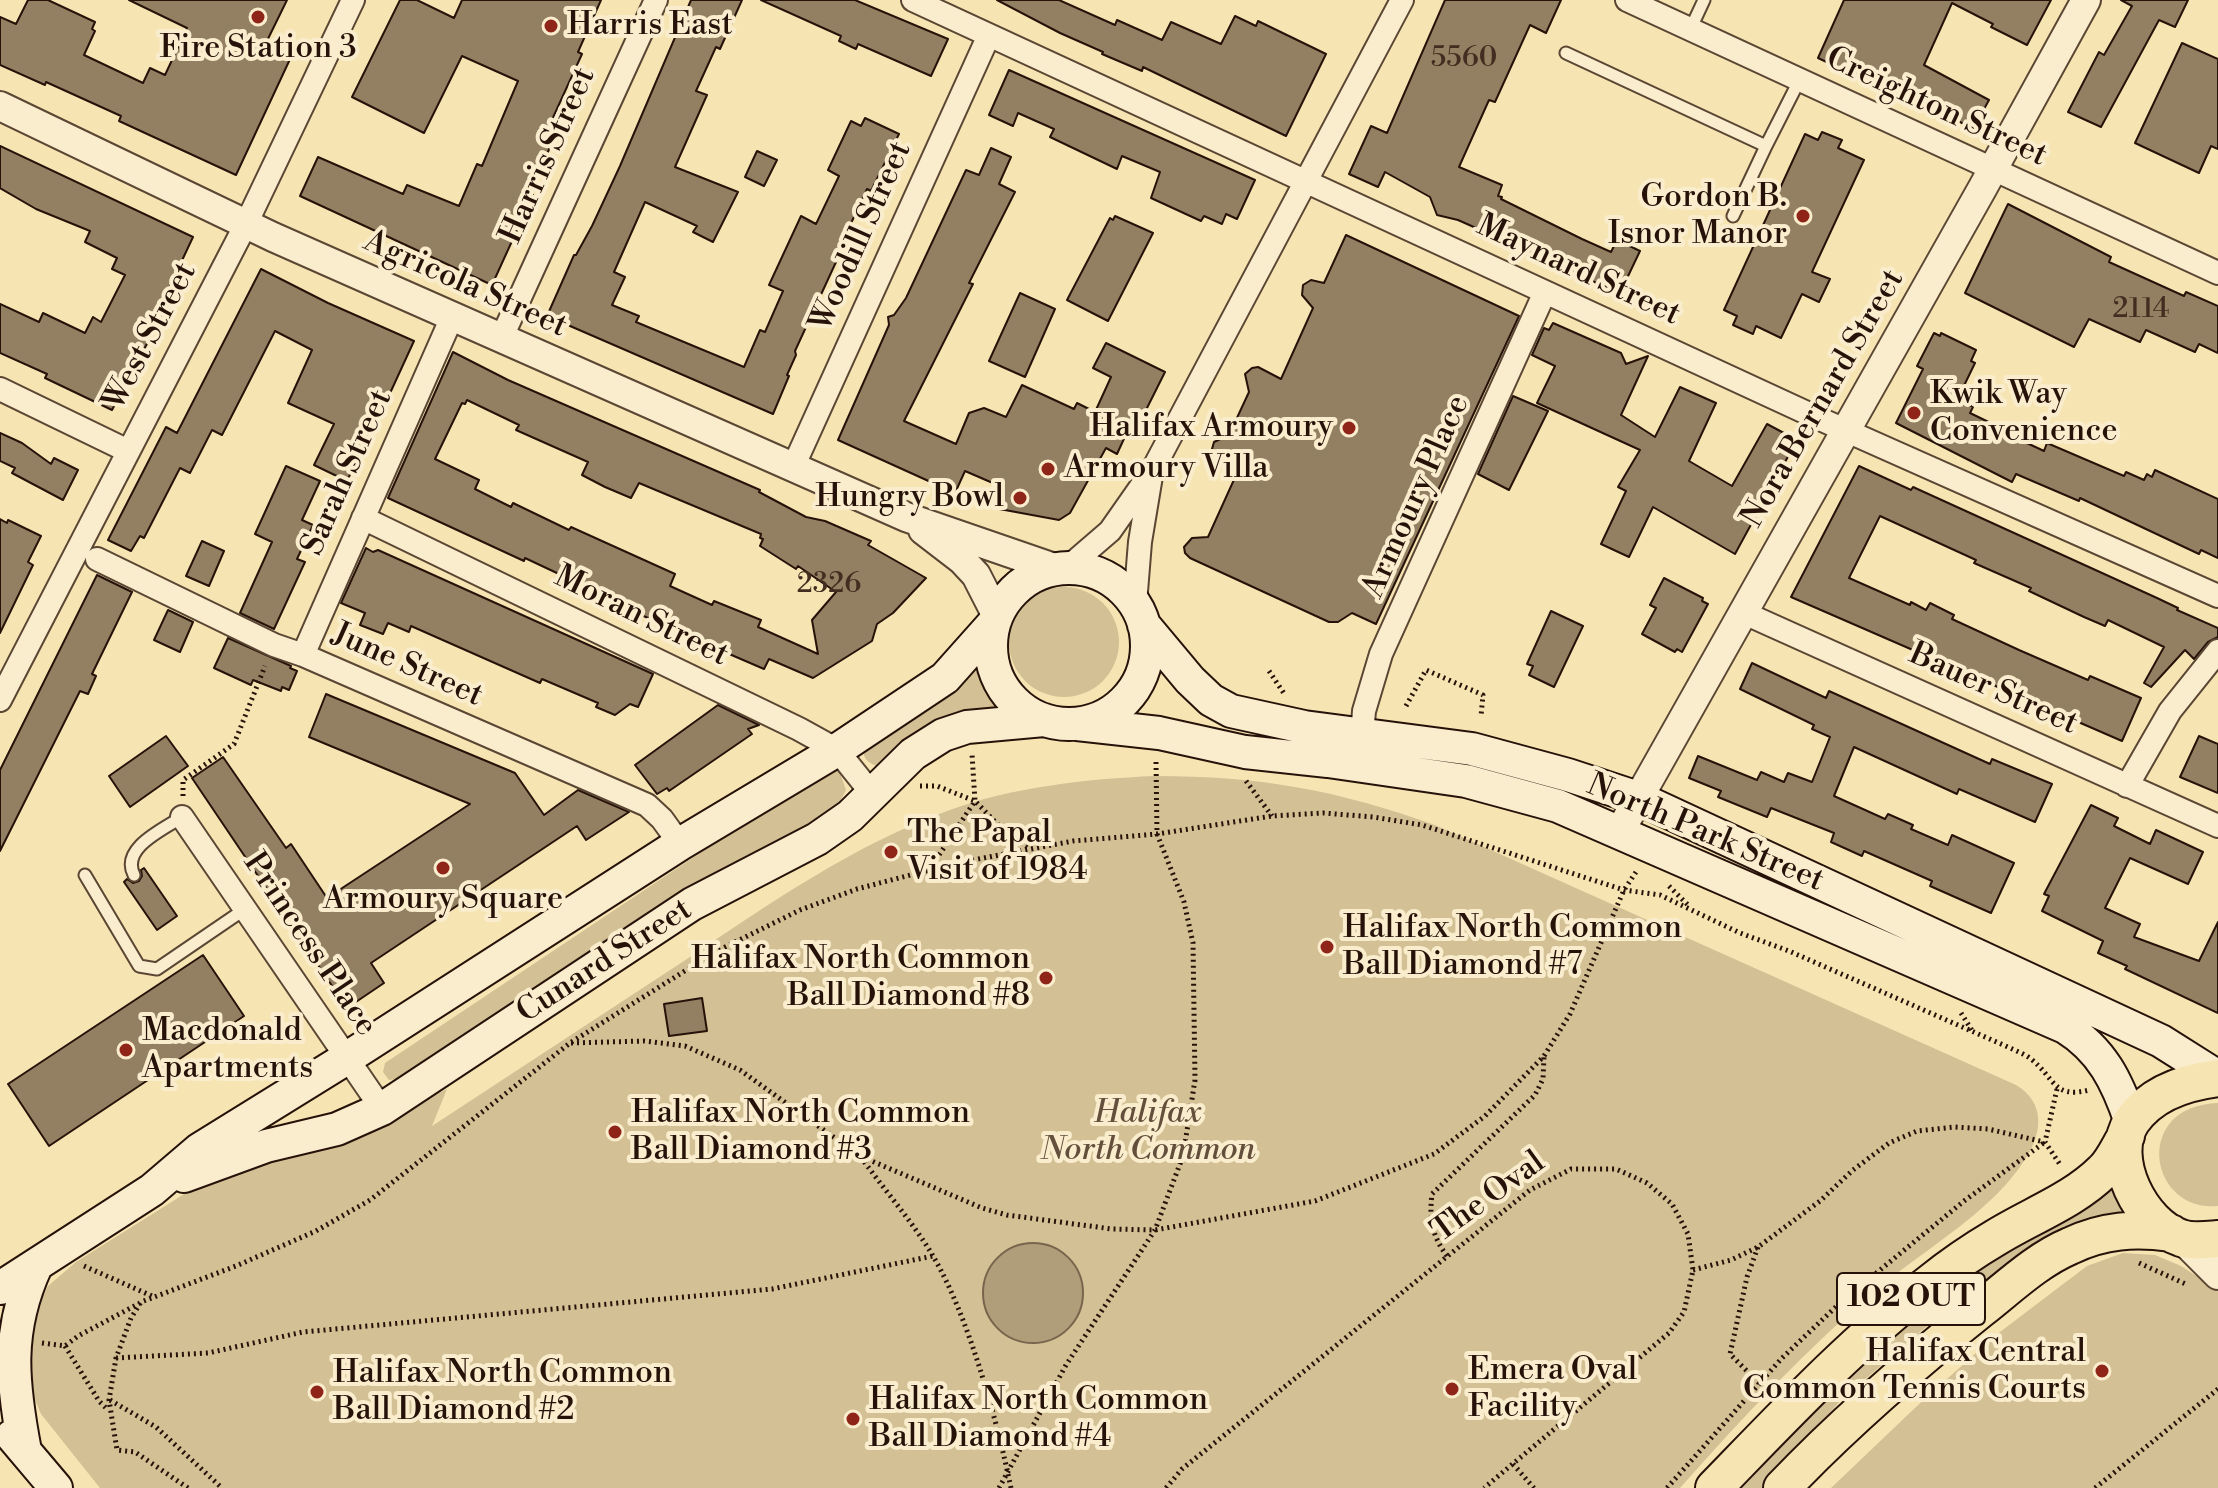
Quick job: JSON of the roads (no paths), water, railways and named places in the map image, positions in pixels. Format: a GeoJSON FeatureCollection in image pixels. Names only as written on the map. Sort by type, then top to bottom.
{"type":"FeatureCollection","features":[{"type":"Feature","properties":{"kind":"main road"},"geometry":{"type":"LineString","coordinates":[[1062,568],[1094,572],[1117,584],[1139,614],[1147,644],[1145,664],[1128,698],[1113,711],[1077,724],[1044,720],[1026,711],[999,682],[992,663],[995,619],[1011,593],[1032,577],[1062,568]]}},
{"type":"Feature","properties":{"kind":"main road","name":"North Park Street"},"geometry":{"type":"LineString","coordinates":[[1139,614],[1190,680],[1211,700],[1231,711],[1291,725],[1472,749],[1638,798],[2161,1041],[2218,1078]]}},
{"type":"Feature","properties":{"kind":"main road","name":"Cunard Street"},"geometry":{"type":"LineString","coordinates":[[0,1288],[152,1190],[200,1149],[680,844],[837,750],[945,678],[995,619]]}},
{"type":"Feature","properties":{"kind":"main road","name":"Cunard Street"},"geometry":{"type":"LineString","coordinates":[[152,1190],[213,1164],[266,1146],[337,1129],[382,1109],[692,904],[817,839],[850,816],[913,754],[943,735],[990,723],[1044,720]]}},
{"type":"Feature","properties":{"kind":"main road","name":"North Park Street"},"geometry":{"type":"LineString","coordinates":[[1077,724],[1159,733],[1245,752],[1466,781],[1558,806],[2065,1027],[2084,1039],[2103,1059],[2114,1077],[2129,1129]]}},
{"type":"Feature","properties":{"kind":"main road","name":"102 OUT"},"geometry":{"type":"LineString","coordinates":[[1714,1488],[1813,1386],[1930,1283],[1994,1238],[2077,1192],[2106,1169],[2147,1104],[2167,1091],[2193,1081],[2218,1078]]}},
{"type":"Feature","properties":{"kind":"main road"},"geometry":{"type":"LineString","coordinates":[[2129,1129],[2124,1159],[2128,1181],[2138,1202],[2153,1220],[2176,1236]]}},
{"type":"Feature","properties":{"kind":"main road"},"geometry":{"type":"LineString","coordinates":[[1782,1488],[1825,1443],[1908,1367],[2037,1265],[2069,1246],[2116,1231],[2139,1229],[2218,1239]]}},
{"type":"Feature","properties":{"kind":"main road"},"geometry":{"type":"LineString","coordinates":[[25,1451],[12,1367],[19,1311],[36,1266]]}},
{"type":"Feature","properties":{"kind":"main road"},"geometry":{"type":"LineString","coordinates":[[0,1421],[56,1488]]}},
{"type":"Feature","properties":{"kind":"street","name":"West Street"},"geometry":{"type":"LineString","coordinates":[[3,685],[246,224],[353,0]]}},
{"type":"Feature","properties":{"kind":"street","name":"Harris Street"},"geometry":{"type":"LineString","coordinates":[[501,339],[656,0]]}},
{"type":"Feature","properties":{"kind":"street","name":"Maynard Street"},"geometry":{"type":"LineString","coordinates":[[913,0],[1844,430],[2218,596]]}},
{"type":"Feature","properties":{"kind":"street"},"geometry":{"type":"LineString","coordinates":[[1062,568],[1110,531],[1152,471],[1402,0]]}},
{"type":"Feature","properties":{"kind":"street","name":"Creighton Street"},"geometry":{"type":"LineString","coordinates":[[1627,0],[2218,273]]}},
{"type":"Feature","properties":{"kind":"street","name":"Nora Bernard Street"},"geometry":{"type":"LineString","coordinates":[[1620,831],[2086,0]]}},
{"type":"Feature","properties":{"kind":"street","name":"Woodill Street"},"geometry":{"type":"LineString","coordinates":[[794,465],[989,35]]}},
{"type":"Feature","properties":{"kind":"street","name":"Agricola Street"},"geometry":{"type":"LineString","coordinates":[[0,106],[246,224],[906,517],[1062,568]]}},
{"type":"Feature","properties":{"kind":"street","name":"Armoury Place"},"geometry":{"type":"LineString","coordinates":[[1362,735],[1364,711],[1381,654],[1545,292]]}},
{"type":"Feature","properties":{"kind":"street","name":"Sarah Street"},"geometry":{"type":"LineString","coordinates":[[303,655],[452,317]]}},
{"type":"Feature","properties":{"kind":"street"},"geometry":{"type":"LineString","coordinates":[[0,389],[128,451]]}},
{"type":"Feature","properties":{"kind":"street"},"geometry":{"type":"LineString","coordinates":[[1139,614],[1140,542],[1152,471]]}},
{"type":"Feature","properties":{"kind":"street","name":"Agricola Street"},"geometry":{"type":"LineString","coordinates":[[906,517],[976,575],[995,619]]}},
{"type":"Feature","properties":{"kind":"street","name":"Moran Street"},"geometry":{"type":"LineString","coordinates":[[363,518],[799,729],[837,750],[873,795]]}},
{"type":"Feature","properties":{"kind":"street","name":"June Street"},"geometry":{"type":"LineString","coordinates":[[97,559],[274,645],[647,805],[662,819],[680,844]]}},
{"type":"Feature","properties":{"kind":"street","name":"Bauer Street"},"geometry":{"type":"LineString","coordinates":[[1742,612],[2218,826]]}},
{"type":"Feature","properties":{"kind":"street"},"geometry":{"type":"LineString","coordinates":[[2127,786],[2170,711],[2218,651]]}},
{"type":"Feature","properties":{"kind":"street","name":"Princess Place"},"geometry":{"type":"LineString","coordinates":[[182,817],[382,1109]]}},
{"type":"Feature","properties":{"kind":"street"},"geometry":{"type":"LineString","coordinates":[[2176,1236],[2207,1282]]}},
{"type":"Feature","properties":{"kind":"lane"},"geometry":{"type":"LineString","coordinates":[[1690,30],[1704,0]]}},
{"type":"Feature","properties":{"kind":"lane"},"geometry":{"type":"LineString","coordinates":[[1566,53],[1766,146]]}},
{"type":"Feature","properties":{"kind":"lane"},"geometry":{"type":"LineString","coordinates":[[1733,216],[1800,79]]}},
{"type":"Feature","properties":{"kind":"lane"},"geometry":{"type":"LineString","coordinates":[[134,875],[130,867],[131,858],[140,847],[182,817]]}},
{"type":"Feature","properties":{"kind":"lane"},"geometry":{"type":"LineString","coordinates":[[85,875],[139,966],[157,969],[245,909]]}},
{"type":"Feature","properties":{"kind":"place","name":"Fire Station 3"},"geometry":{"type":"Point","coordinates":[258,17]}},
{"type":"Feature","properties":{"kind":"place","name":"Harris East"},"geometry":{"type":"Point","coordinates":[551,26]}},
{"type":"Feature","properties":{"kind":"place","name":"Gordon B. Isnor Manor"},"geometry":{"type":"Point","coordinates":[1803,216]}},
{"type":"Feature","properties":{"kind":"place","name":"Kwik Way Convenience"},"geometry":{"type":"Point","coordinates":[1914,413]}},
{"type":"Feature","properties":{"kind":"place","name":"Halifax Armoury"},"geometry":{"type":"Point","coordinates":[1349,428]}},
{"type":"Feature","properties":{"kind":"place","name":"Armoury Villa"},"geometry":{"type":"Point","coordinates":[1048,469]}},
{"type":"Feature","properties":{"kind":"place","name":"Hungry Bowl"},"geometry":{"type":"Point","coordinates":[1020,498]}},
{"type":"Feature","properties":{"kind":"place","name":"The Papal Visit of 1984"},"geometry":{"type":"Point","coordinates":[891,852]}},
{"type":"Feature","properties":{"kind":"place","name":"Armoury Square"},"geometry":{"type":"Point","coordinates":[443,868]}},
{"type":"Feature","properties":{"kind":"place","name":"Halifax North Common Ball Diamond #7"},"geometry":{"type":"Point","coordinates":[1327,947]}},
{"type":"Feature","properties":{"kind":"place","name":"Halifax North Common Ball Diamond #8"},"geometry":{"type":"Point","coordinates":[1046,978]}},
{"type":"Feature","properties":{"kind":"place","name":"Macdonald Apartments"},"geometry":{"type":"Point","coordinates":[126,1050]}},
{"type":"Feature","properties":{"kind":"place","name":"Halifax North Common Ball Diamond #3"},"geometry":{"type":"Point","coordinates":[615,1132]}},
{"type":"Feature","properties":{"kind":"place","name":"Halifax Central Common Tennis Courts"},"geometry":{"type":"Point","coordinates":[2102,1371]}},
{"type":"Feature","properties":{"kind":"place","name":"Emera Oval Facility"},"geometry":{"type":"Point","coordinates":[1452,1389]}},
{"type":"Feature","properties":{"kind":"place","name":"Halifax North Common Ball Diamond #2"},"geometry":{"type":"Point","coordinates":[317,1392]}},
{"type":"Feature","properties":{"kind":"place","name":"Halifax North Common Ball Diamond #4"},"geometry":{"type":"Point","coordinates":[853,1419]}},
{"type":"Feature","properties":{"kind":"park label","name":"Halifax North Common"},"geometry":{"type":"Point","coordinates":[1148,1132]}}]}
